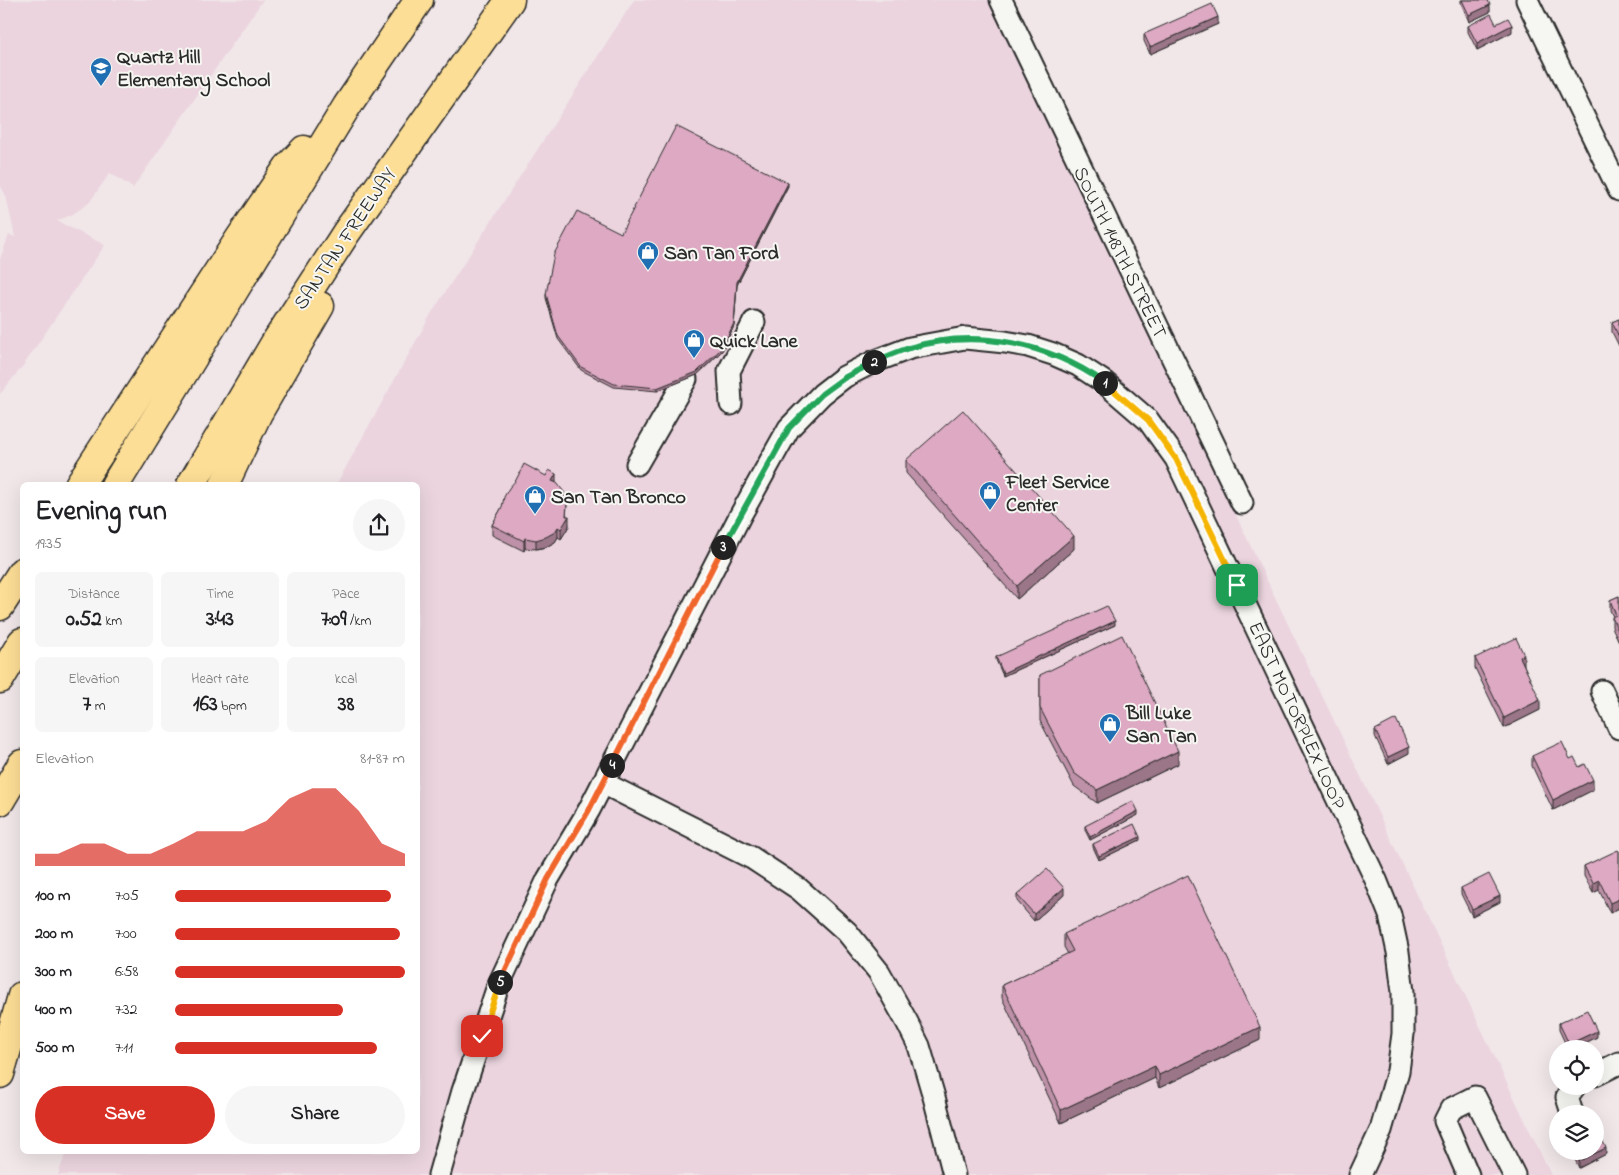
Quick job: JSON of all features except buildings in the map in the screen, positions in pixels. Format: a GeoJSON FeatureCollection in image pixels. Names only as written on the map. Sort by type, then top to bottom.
{"type":"FeatureCollection","features":[{"type":"Feature","properties":{"kind":"highway"},"geometry":{"type":"LineString","coordinates":[[117,482],[347,106],[419,0]]}},
{"type":"Feature","properties":{"kind":"highway","name":"SANTAN FREEWAY"},"geometry":{"type":"LineString","coordinates":[[193,482],[275,343],[346,233],[510,0]]}},
{"type":"Feature","properties":{"kind":"highway"},"geometry":{"type":"LineString","coordinates":[[81,482],[288,167],[347,106]]}},
{"type":"Feature","properties":{"kind":"highway"},"geometry":{"type":"LineString","coordinates":[[225,482],[258,413],[322,302],[346,233]]}},
{"type":"Feature","properties":{"kind":"highway"},"geometry":{"type":"LineString","coordinates":[[0,606],[20,575]]}},
{"type":"Feature","properties":{"kind":"highway"},"geometry":{"type":"LineString","coordinates":[[0,679],[20,645]]}},
{"type":"Feature","properties":{"kind":"highway"},"geometry":{"type":"LineString","coordinates":[[0,801],[20,767]]}},
{"type":"Feature","properties":{"kind":"highway"},"geometry":{"type":"LineString","coordinates":[[0,1074],[20,1003]]}},
{"type":"Feature","properties":{"kind":"street","name":"SOUTH 148TH STREET"},"geometry":{"type":"LineString","coordinates":[[1001,0],[1242,503]]}},
{"type":"Feature","properties":{"kind":"street"},"geometry":{"type":"LineString","coordinates":[[1527,0],[1619,190]]}},
{"type":"Feature","properties":{"kind":"street"},"geometry":{"type":"LineString","coordinates":[[731,404],[729,370],[744,323]]}},
{"type":"Feature","properties":{"kind":"street","name":"EAST MOTORPLEX LOOP"},"geometry":{"type":"LineString","coordinates":[[439,1175],[463,1090],[498,986],[548,879],[603,783],[735,525],[789,428],[822,394],[844,378],[873,362],[910,348],[964,338],[987,339],[1028,346],[1053,354],[1078,366],[1119,393],[1148,420],[1176,459],[1368,862],[1390,916],[1398,952],[1403,992],[1403,1034],[1398,1071],[1382,1130],[1360,1175]]}},
{"type":"Feature","properties":{"kind":"street"},"geometry":{"type":"LineString","coordinates":[[637,464],[686,379]]}},
{"type":"Feature","properties":{"kind":"street"},"geometry":{"type":"LineString","coordinates":[[1602,691],[1619,728]]}},
{"type":"Feature","properties":{"kind":"street"},"geometry":{"type":"LineString","coordinates":[[603,783],[752,858],[799,889],[847,932],[878,972],[919,1046],[954,1175]]}},
{"type":"Feature","properties":{"kind":"street"},"geometry":{"type":"LineString","coordinates":[[1604,1070],[1619,1063]]}},
{"type":"Feature","properties":{"kind":"street"},"geometry":{"type":"LineString","coordinates":[[1468,1175],[1445,1121],[1451,1109],[1476,1097],[1514,1175]]}},
{"type":"Feature","properties":{"kind":"shaded area","name":"Quartz Hill Elementary School"},"geometry":{"type":"Polygon","coordinates":[[[0,0],[263,0],[133,188],[110,173],[89,203],[73,214],[57,221],[105,245],[23,366],[0,394],[0,259],[9,235],[15,237],[6,196],[0,185],[0,0]]]}},
{"type":"Feature","properties":{"kind":"shaded area"},"geometry":{"type":"Polygon","coordinates":[[[634,0],[990,0],[1551,1175],[58,1175],[66,1154],[420,1154],[420,482],[338,482],[431,314],[634,0]]]}},
{"type":"Feature","properties":{"kind":"place","name":"Quartz Hill Elementary School"},"geometry":{"type":"Point","coordinates":[101,87]}},
{"type":"Feature","properties":{"kind":"place","name":"San Tan Ford"},"geometry":{"type":"Point","coordinates":[648,271]}},
{"type":"Feature","properties":{"kind":"place","name":"Quick Lane"},"geometry":{"type":"Point","coordinates":[694,359]}},
{"type":"Feature","properties":{"kind":"place","name":"Fleet Service Center"},"geometry":{"type":"Point","coordinates":[990,511]}},
{"type":"Feature","properties":{"kind":"place","name":"San Tan Bronco"},"geometry":{"type":"Point","coordinates":[535,515]}},
{"type":"Feature","properties":{"kind":"place","name":"Bill Luke San Tan"},"geometry":{"type":"Point","coordinates":[1110,743]}},
{"type":"Feature","properties":{"kind":"route"},"geometry":{"type":"LineString","coordinates":[[482,1036],[498,986],[548,879],[589,810],[740,516],[789,428],[822,394],[844,378],[873,362],[910,348],[964,338],[987,339],[1028,346],[1053,354],[1078,366],[1119,393],[1148,420],[1162,439],[1176,459],[1237,585]]}}]}
